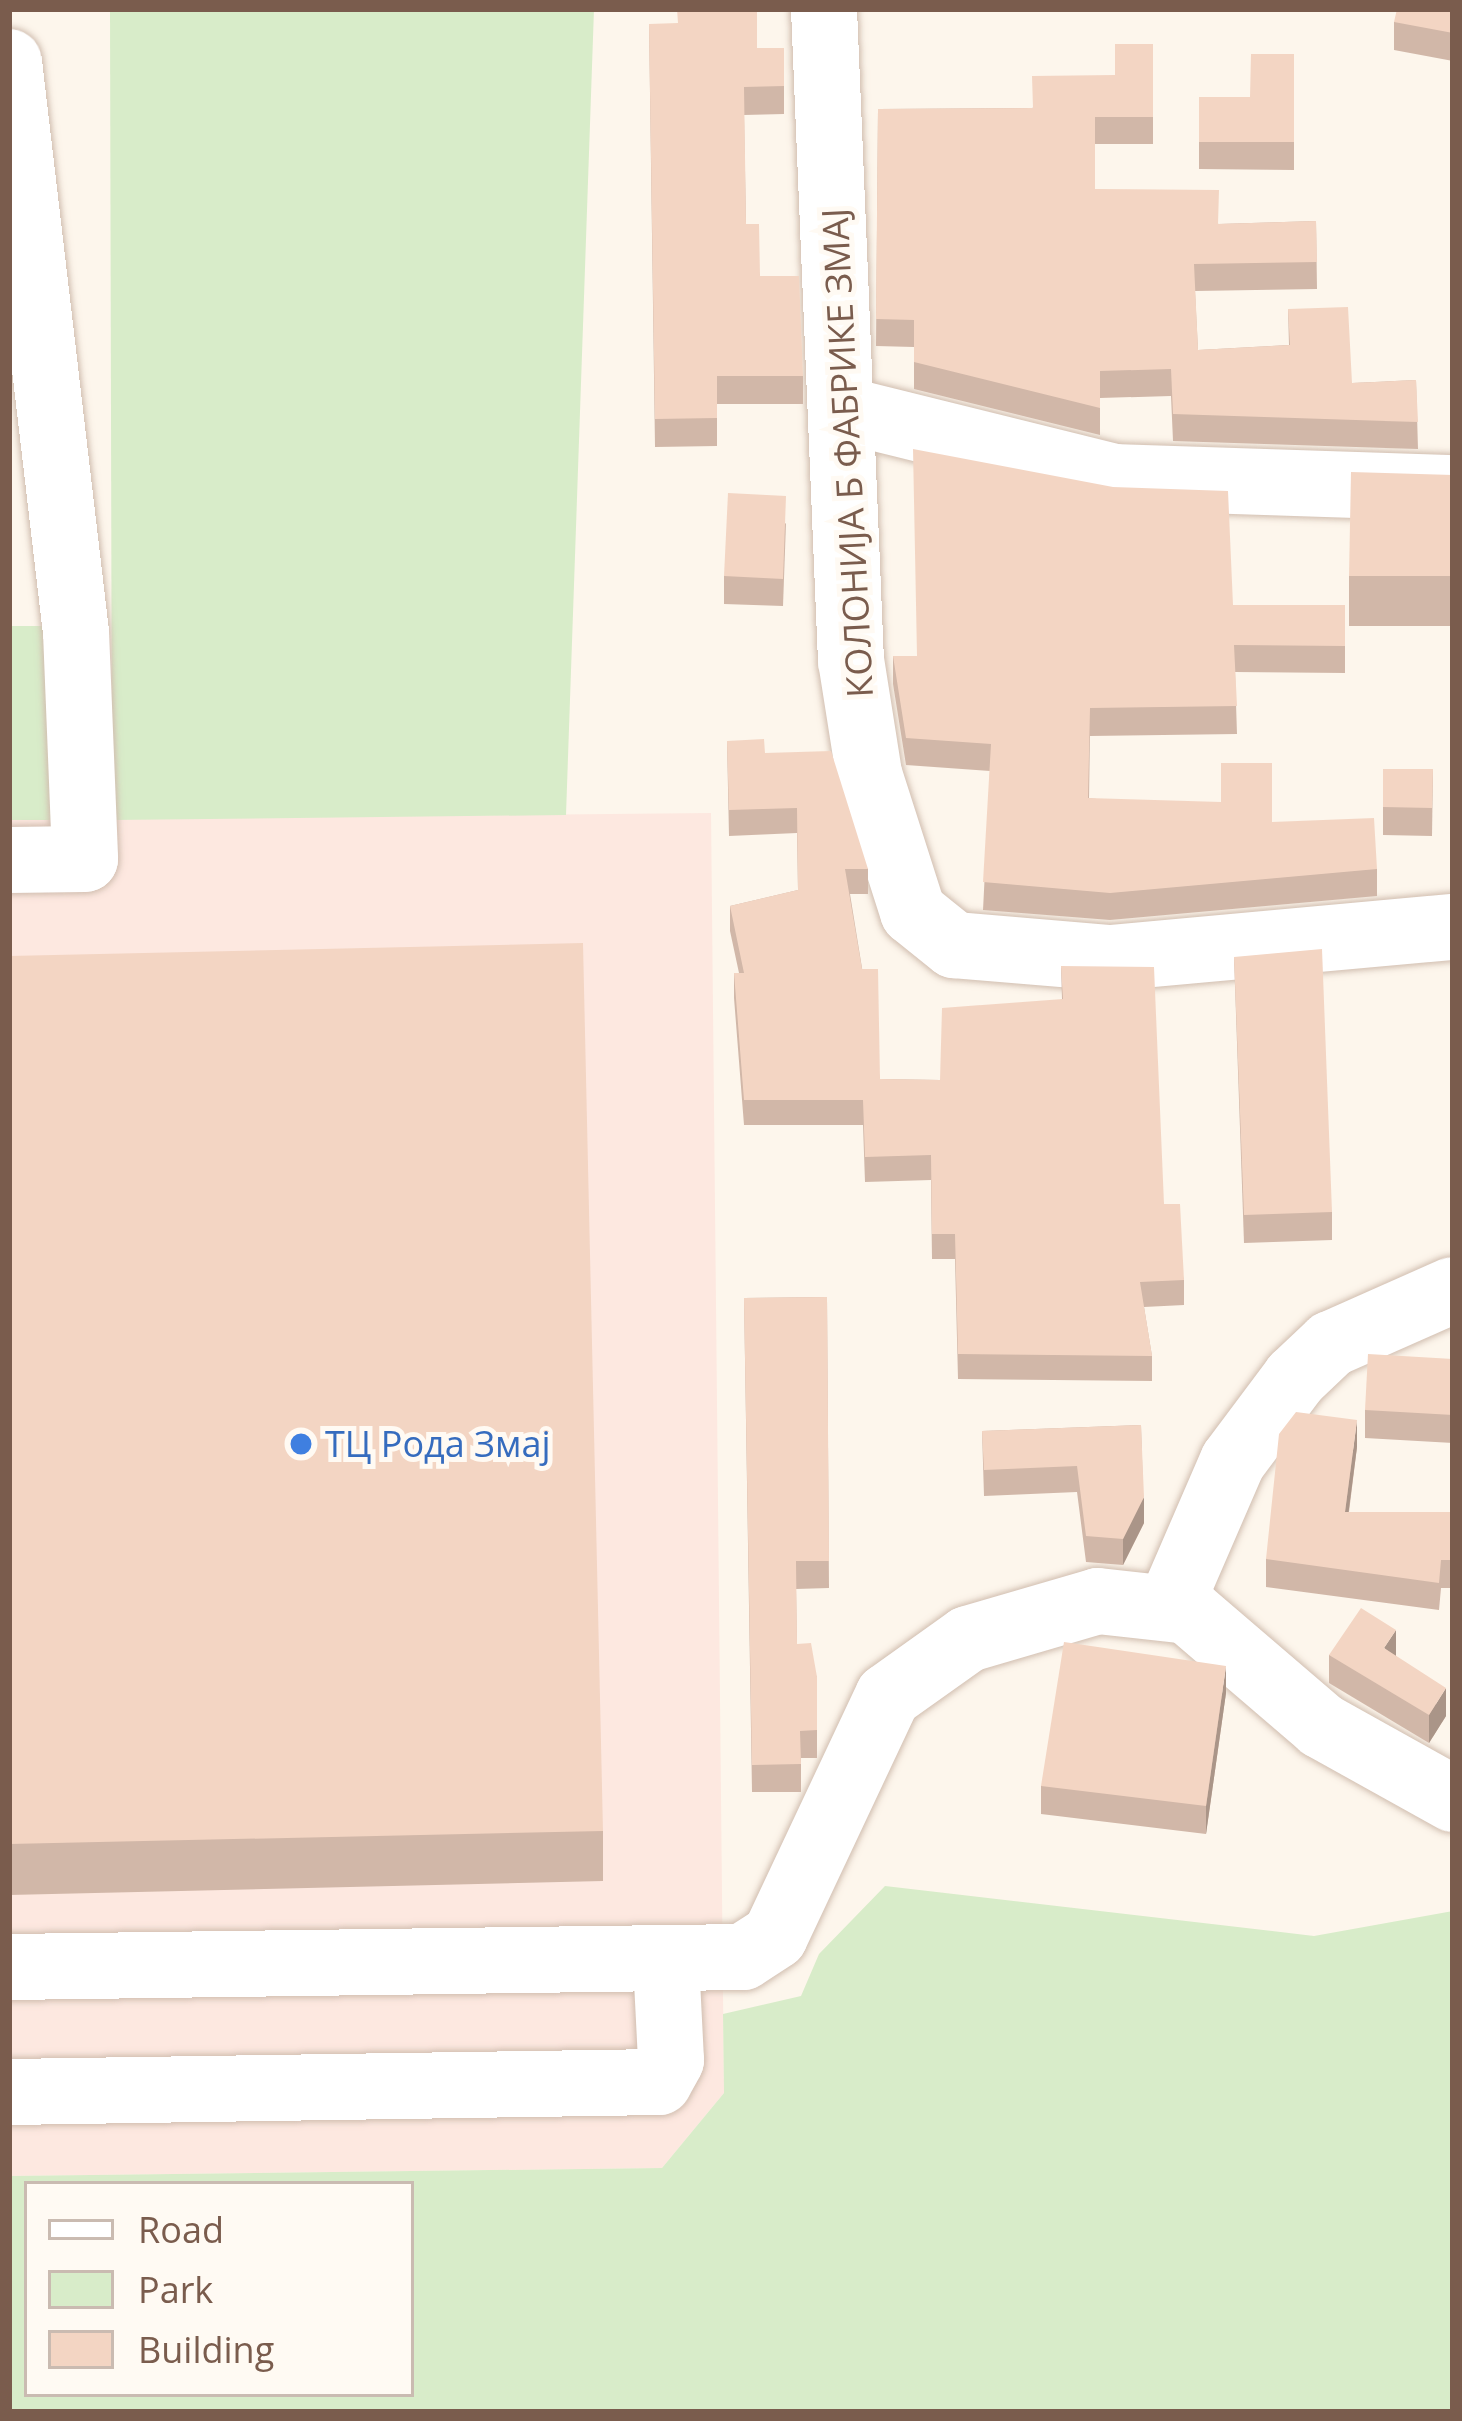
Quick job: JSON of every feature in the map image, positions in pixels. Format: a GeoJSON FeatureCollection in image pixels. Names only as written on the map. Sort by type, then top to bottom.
{"type":"FeatureCollection","features":[{"type":"Feature","properties":{"kind":"street","name":"КОЛОНИЈА Б ФАБРИКЕ ЗМАЈ"},"geometry":{"type":"LineString","coordinates":[[824,9],[848,411],[860,724],[901,886],[931,932],[982,951],[1110,958],[1453,927]]}},
{"type":"Feature","properties":{"kind":"street"},"geometry":{"type":"LineString","coordinates":[[9,62],[76,632],[85,859],[9,860]]}},
{"type":"Feature","properties":{"kind":"street"},"geometry":{"type":"LineString","coordinates":[[848,411],[1115,477],[1453,488]]}},
{"type":"Feature","properties":{"kind":"street"},"geometry":{"type":"LineString","coordinates":[[1171,1604],[1233,1461],[1295,1378],[1331,1344],[1453,1290]]}},
{"type":"Feature","properties":{"kind":"street"},"geometry":{"type":"LineString","coordinates":[[9,1967],[743,1958],[775,1936],[863,1731],[928,1662],[1066,1607],[1171,1604],[1322,1726],[1453,1799]]}},
{"type":"Feature","properties":{"kind":"street"},"geometry":{"type":"LineString","coordinates":[[9,2092],[658,2081],[671,2060],[666,1960]]}},
{"type":"Feature","properties":{"kind":"shaded area","name":"ТЦ Рода Змај"},"geometry":{"type":"Polygon","coordinates":[[[711,813],[724,2093],[662,2168],[9,2176],[9,820],[711,813]]]}},
{"type":"Feature","properties":{"kind":"green space"},"geometry":{"type":"Polygon","coordinates":[[[110,9],[594,9],[566,815],[112,820],[110,9]]]}},
{"type":"Feature","properties":{"kind":"green space"},"geometry":{"type":"Polygon","coordinates":[[[9,626],[55,626],[55,820],[9,820],[9,626]]]}},
{"type":"Feature","properties":{"kind":"green space"},"geometry":{"type":"Polygon","coordinates":[[[885,1886],[1314,1936],[1453,1911],[1453,2412],[9,2412],[9,2176],[662,2168],[724,2093],[723,2014],[801,1996],[819,1954],[885,1886]]]}},
{"type":"Feature","properties":{"kind":"building"},"geometry":{"type":"Polygon","coordinates":[[[677,9],[757,9],[757,48],[784,48],[784,86],[744,87],[746,224],[759,224],[760,276],[799,276],[803,376],[717,376],[717,418],[655,419],[649,24],[678,23],[677,9]]]}},
{"type":"Feature","properties":{"kind":"building"},"geometry":{"type":"Polygon","coordinates":[[[1397,9],[1453,9],[1453,33],[1394,22],[1397,9]]]}},
{"type":"Feature","properties":{"kind":"building"},"geometry":{"type":"Polygon","coordinates":[[[1115,44],[1153,44],[1153,117],[1095,117],[1095,189],[1219,190],[1218,224],[1316,221],[1317,262],[1194,264],[1198,350],[1290,345],[1288,309],[1348,307],[1352,383],[1416,380],[1418,422],[1173,414],[1171,369],[1100,371],[1100,408],[914,362],[914,320],[876,319],[878,109],[1033,108],[1032,76],[1115,75],[1115,44]]]}},
{"type":"Feature","properties":{"kind":"building"},"geometry":{"type":"Polygon","coordinates":[[[1251,54],[1294,54],[1294,142],[1199,142],[1199,97],[1250,97],[1251,54]]]}},
{"type":"Feature","properties":{"kind":"building"},"geometry":{"type":"Polygon","coordinates":[[[913,449],[1113,487],[1228,491],[1233,605],[1345,605],[1345,646],[1234,645],[1237,706],[1090,708],[1088,798],[1221,802],[1221,763],[1272,763],[1272,822],[1374,818],[1377,869],[1110,893],[983,882],[991,744],[906,738],[893,656],[917,656],[913,449]]]}},
{"type":"Feature","properties":{"kind":"building"},"geometry":{"type":"Polygon","coordinates":[[[1351,472],[1453,475],[1453,576],[1349,576],[1351,472]]]}},
{"type":"Feature","properties":{"kind":"building"},"geometry":{"type":"Polygon","coordinates":[[[728,493],[786,496],[783,579],[724,576],[728,493]]]}},
{"type":"Feature","properties":{"kind":"building"},"geometry":{"type":"Polygon","coordinates":[[[764,739],[765,753],[831,751],[868,869],[845,869],[862,969],[878,969],[880,1079],[940,1080],[942,1008],[1063,999],[1061,966],[1154,967],[1164,1204],[1180,1204],[1184,1280],[1140,1282],[1152,1356],[958,1354],[955,1234],[932,1234],[931,1155],[865,1157],[863,1100],[744,1100],[734,973],[744,973],[730,906],[798,890],[797,808],[729,810],[727,741],[764,739]]]}},
{"type":"Feature","properties":{"kind":"building"},"geometry":{"type":"Polygon","coordinates":[[[1383,769],[1433,769],[1432,808],[1383,807],[1383,769]]]}},
{"type":"Feature","properties":{"kind":"building","name":"ТЦ Рода Змај"},"geometry":{"type":"Polygon","coordinates":[[[583,943],[603,1831],[9,1844],[9,956],[583,943]]]}},
{"type":"Feature","properties":{"kind":"building"},"geometry":{"type":"Polygon","coordinates":[[[1322,949],[1332,1212],[1244,1215],[1234,957],[1322,949]]]}},
{"type":"Feature","properties":{"kind":"building"},"geometry":{"type":"Polygon","coordinates":[[[827,1297],[829,1561],[796,1561],[797,1644],[811,1643],[817,1677],[817,1730],[800,1731],[801,1764],[752,1765],[744,1298],[827,1297]]]}},
{"type":"Feature","properties":{"kind":"building"},"geometry":{"type":"Polygon","coordinates":[[[1368,1354],[1453,1359],[1453,1415],[1365,1410],[1368,1354]]]}},
{"type":"Feature","properties":{"kind":"building"},"geometry":{"type":"Polygon","coordinates":[[[1296,1412],[1357,1420],[1345,1512],[1453,1512],[1453,1560],[1441,1560],[1439,1583],[1266,1559],[1279,1434],[1296,1412]]]}},
{"type":"Feature","properties":{"kind":"building"},"geometry":{"type":"Polygon","coordinates":[[[1141,1425],[1144,1497],[1123,1539],[1086,1536],[1077,1466],[984,1470],[982,1431],[1141,1425]]]}},
{"type":"Feature","properties":{"kind":"building"},"geometry":{"type":"Polygon","coordinates":[[[1361,1608],[1396,1630],[1384,1648],[1446,1688],[1429,1715],[1329,1655],[1361,1608]]]}},
{"type":"Feature","properties":{"kind":"building"},"geometry":{"type":"Polygon","coordinates":[[[1064,1642],[1226,1666],[1206,1806],[1041,1786],[1064,1642]]]}},
{"type":"Feature","properties":{"kind":"place","name":"ТЦ Рода Змај"},"geometry":{"type":"Point","coordinates":[301,1444]}}]}
